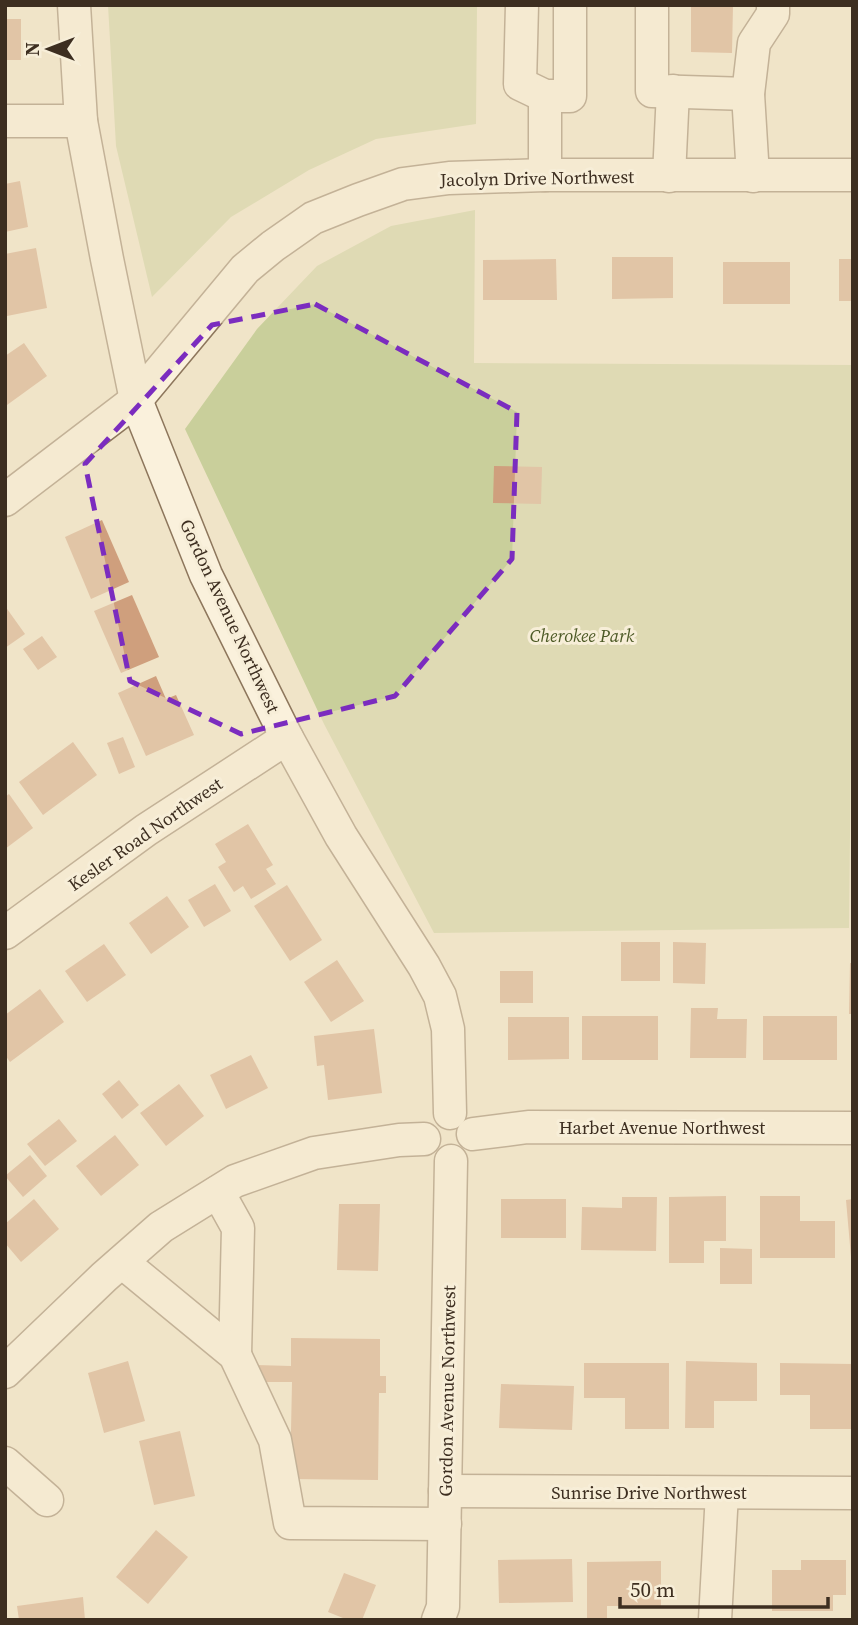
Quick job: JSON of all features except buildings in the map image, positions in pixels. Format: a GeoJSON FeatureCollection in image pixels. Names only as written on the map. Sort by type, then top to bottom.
{"type":"FeatureCollection","features":[{"type":"Feature","properties":{"kind":"street","name":"Gordon Avenue Northwest"},"geometry":{"type":"LineString","coordinates":[[74,5],[81,121],[136,400],[206,575],[287,738],[341,836],[424,966],[440,996],[448,1029],[450,1113]]}},
{"type":"Feature","properties":{"kind":"street"},"geometry":{"type":"LineString","coordinates":[[522,5],[520,84],[545,96],[570,96],[570,5]]}},
{"type":"Feature","properties":{"kind":"street"},"geometry":{"type":"LineString","coordinates":[[652,5],[652,91],[748,94]]}},
{"type":"Feature","properties":{"kind":"street"},"geometry":{"type":"LineString","coordinates":[[753,176],[748,94],[754,43],[773,14],[773,5]]}},
{"type":"Feature","properties":{"kind":"street"},"geometry":{"type":"LineString","coordinates":[[669,176],[673,91]]}},
{"type":"Feature","properties":{"kind":"street"},"geometry":{"type":"LineString","coordinates":[[545,96],[545,176]]}},
{"type":"Feature","properties":{"kind":"street"},"geometry":{"type":"LineString","coordinates":[[5,121],[81,121]]}},
{"type":"Feature","properties":{"kind":"street","name":"Jacolyn Drive Northwest"},"geometry":{"type":"LineString","coordinates":[[5,500],[136,400],[245,269],[313,218],[358,200],[403,184],[449,178],[853,175]]}},
{"type":"Feature","properties":{"kind":"street","name":"Kesler Road Northwest"},"geometry":{"type":"LineString","coordinates":[[5,933],[146,830],[287,738]]}},
{"type":"Feature","properties":{"kind":"street"},"geometry":{"type":"LineString","coordinates":[[442,1113],[458,1114],[465,1119],[473,1134],[465,1155],[451,1161],[443,1161],[429,1153],[424,1139],[428,1123],[442,1113]]}},
{"type":"Feature","properties":{"kind":"street","name":"Harbet Avenue Northwest"},"geometry":{"type":"LineString","coordinates":[[473,1134],[528,1127],[853,1128]]}},
{"type":"Feature","properties":{"kind":"street"},"geometry":{"type":"LineString","coordinates":[[5,1372],[160,1227],[235,1181],[314,1153],[399,1140],[424,1139]]}},
{"type":"Feature","properties":{"kind":"street","name":"Gordon Avenue Northwest"},"geometry":{"type":"LineString","coordinates":[[438,1620],[443,1607],[451,1161]]}},
{"type":"Feature","properties":{"kind":"street"},"geometry":{"type":"LineString","coordinates":[[218,1192],[237,1228],[235,1355]]}},
{"type":"Feature","properties":{"kind":"street"},"geometry":{"type":"LineString","coordinates":[[122,1262],[235,1355],[275,1440],[290,1523],[445,1524]]}},
{"type":"Feature","properties":{"kind":"street"},"geometry":{"type":"LineString","coordinates":[[5,1463],[47,1500]]}},
{"type":"Feature","properties":{"kind":"street","name":"Sunrise Drive Northwest"},"geometry":{"type":"LineString","coordinates":[[445,1491],[853,1493]]}},
{"type":"Feature","properties":{"kind":"street"},"geometry":{"type":"LineString","coordinates":[[715,1620],[722,1493]]}},
{"type":"Feature","properties":{"kind":"highlighted area"},"geometry":{"type":"Polygon","coordinates":[[[315,304],[517,412],[512,559],[395,696],[241,734],[130,681],[85,464],[212,325],[315,304]]]}},
{"type":"Feature","properties":{"kind":"green space"},"geometry":{"type":"Polygon","coordinates":[[[108,5],[477,5],[476,124],[376,139],[309,170],[231,217],[152,297],[116,146],[108,5]]]}},
{"type":"Feature","properties":{"kind":"green space","name":"Cherokee Park"},"geometry":{"type":"Polygon","coordinates":[[[475,210],[474,363],[853,365],[849,928],[434,933],[324,724],[185,429],[257,329],[317,266],[391,226],[475,210]]]}}]}
